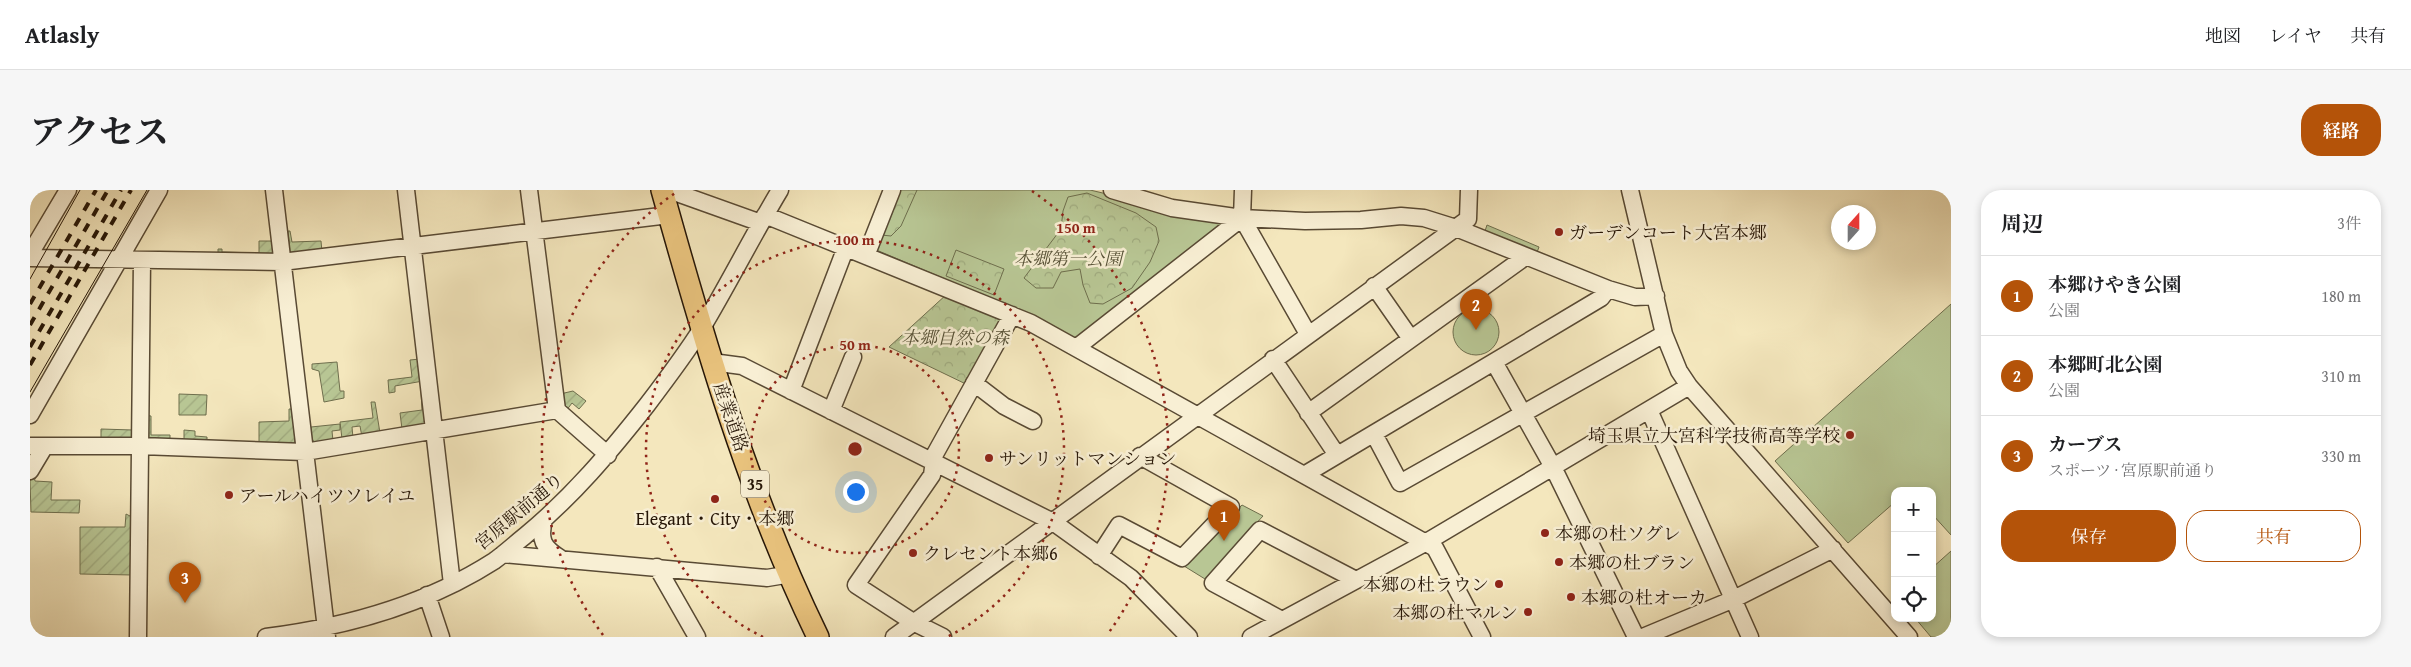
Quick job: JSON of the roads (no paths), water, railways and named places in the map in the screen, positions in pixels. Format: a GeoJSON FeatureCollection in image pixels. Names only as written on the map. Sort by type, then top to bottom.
{"type":"FeatureCollection","features":[{"type":"Feature","properties":{"kind":"main road","name":"産業道路"},"geometry":{"type":"LineString","coordinates":[[662,190],[712,362],[754,484],[818,637]]}},
{"type":"Feature","properties":{"kind":"street"},"geometry":{"type":"LineString","coordinates":[[30,254],[68,190]]}},
{"type":"Feature","properties":{"kind":"street"},"geometry":{"type":"LineString","coordinates":[[30,415],[159,190]]}},
{"type":"Feature","properties":{"kind":"street"},"geometry":{"type":"LineString","coordinates":[[274,190],[326,632]]}},
{"type":"Feature","properties":{"kind":"street"},"geometry":{"type":"LineString","coordinates":[[406,190],[452,584]]}},
{"type":"Feature","properties":{"kind":"street"},"geometry":{"type":"LineString","coordinates":[[529,190],[557,410],[608,455]]}},
{"type":"Feature","properties":{"kind":"street"},"geometry":{"type":"LineString","coordinates":[[662,190],[763,219],[846,247],[1031,323],[1435,548],[1482,637]]}},
{"type":"Feature","properties":{"kind":"street","name":"宮原駅前通り"},"geometry":{"type":"LineString","coordinates":[[266,637],[326,632],[426,595],[452,584],[503,554],[544,520],[581,485],[608,455],[680,361],[702,328],[780,190]]}},
{"type":"Feature","properties":{"kind":"street"},"geometry":{"type":"LineString","coordinates":[[866,256],[892,190]]}},
{"type":"Feature","properties":{"kind":"street"},"geometry":{"type":"LineString","coordinates":[[1112,190],[1172,208],[1242,218],[1305,221],[1361,220],[1401,216],[1424,218],[1456,228],[1525,258],[1608,290],[1635,297],[1656,296]]}},
{"type":"Feature","properties":{"kind":"street"},"geometry":{"type":"LineString","coordinates":[[1243,190],[1242,218],[1308,334]]}},
{"type":"Feature","properties":{"kind":"street"},"geometry":{"type":"LineString","coordinates":[[894,637],[1273,359],[1456,228],[1468,218],[1469,190]]}},
{"type":"Feature","properties":{"kind":"street"},"geometry":{"type":"LineString","coordinates":[[1630,190],[1664,334],[1679,371],[1689,386],[1909,637]]}},
{"type":"Feature","properties":{"kind":"street"},"geometry":{"type":"LineString","coordinates":[[30,258],[282,262],[669,215]]}},
{"type":"Feature","properties":{"kind":"street"},"geometry":{"type":"LineString","coordinates":[[1076,348],[1242,218]]}},
{"type":"Feature","properties":{"kind":"street"},"geometry":{"type":"LineString","coordinates":[[791,391],[846,247]]}},
{"type":"Feature","properties":{"kind":"street"},"geometry":{"type":"LineString","coordinates":[[1308,413],[1525,258]]}},
{"type":"Feature","properties":{"kind":"street"},"geometry":{"type":"LineString","coordinates":[[138,637],[142,260]]}},
{"type":"Feature","properties":{"kind":"street"},"geometry":{"type":"LineString","coordinates":[[1374,286],[1411,339]]}},
{"type":"Feature","properties":{"kind":"street"},"geometry":{"type":"LineString","coordinates":[[1304,475],[1601,298],[1608,290]]}},
{"type":"Feature","properties":{"kind":"street"},"geometry":{"type":"LineString","coordinates":[[943,637],[914,622],[856,585],[932,475],[935,454],[1012,315]]}},
{"type":"Feature","properties":{"kind":"street"},"geometry":{"type":"LineString","coordinates":[[1374,434],[1400,482],[1664,334]]}},
{"type":"Feature","properties":{"kind":"street"},"geometry":{"type":"LineString","coordinates":[[831,411],[853,357]]}},
{"type":"Feature","properties":{"kind":"street"},"geometry":{"type":"LineString","coordinates":[[1273,359],[1337,456]]}},
{"type":"Feature","properties":{"kind":"street"},"geometry":{"type":"LineString","coordinates":[[712,362],[742,366],[1053,522],[1131,578],[1189,637]]}},
{"type":"Feature","properties":{"kind":"street"},"geometry":{"type":"LineString","coordinates":[[1494,362],[1553,467],[1636,637]]}},
{"type":"Feature","properties":{"kind":"street"},"geometry":{"type":"LineString","coordinates":[[974,383],[1004,406],[1034,421]]}},
{"type":"Feature","properties":{"kind":"street"},"geometry":{"type":"LineString","coordinates":[[1251,637],[1425,543],[1689,386]]}},
{"type":"Feature","properties":{"kind":"street"},"geometry":{"type":"LineString","coordinates":[[30,471],[37,446],[141,446],[305,452],[557,410]]}},
{"type":"Feature","properties":{"kind":"street"},"geometry":{"type":"LineString","coordinates":[[1650,410],[1750,637]]}},
{"type":"Feature","properties":{"kind":"street"},"geometry":{"type":"LineString","coordinates":[[1099,556],[1119,524],[1182,558],[1231,507],[1140,456]]}},
{"type":"Feature","properties":{"kind":"street"},"geometry":{"type":"LineString","coordinates":[[544,520],[541,533],[542,542],[548,550],[562,559]]}},
{"type":"Feature","properties":{"kind":"street"},"geometry":{"type":"LineString","coordinates":[[1282,620],[1213,583],[1260,530],[1356,580]]}},
{"type":"Feature","properties":{"kind":"street"},"geometry":{"type":"LineString","coordinates":[[1643,637],[1734,599],[1832,548]]}},
{"type":"Feature","properties":{"kind":"street"},"geometry":{"type":"LineString","coordinates":[[503,554],[768,578],[791,574]]}},
{"type":"Feature","properties":{"kind":"street"},"geometry":{"type":"LineString","coordinates":[[657,567],[697,637]]}},
{"type":"Feature","properties":{"kind":"street"},"geometry":{"type":"LineString","coordinates":[[426,595],[441,637]]}},
{"type":"Feature","properties":{"kind":"tram line"},"geometry":{"type":"LineString","coordinates":[[30,279],[80,190]]}},
{"type":"Feature","properties":{"kind":"tram line"},"geometry":{"type":"LineString","coordinates":[[30,392],[147,190]]}},
{"type":"Feature","properties":{"kind":"railway"},"geometry":{"type":"LineString","coordinates":[[30,304],[96,190]]}},
{"type":"Feature","properties":{"kind":"railway"},"geometry":{"type":"LineString","coordinates":[[30,325],[108,190]]}},
{"type":"Feature","properties":{"kind":"railway"},"geometry":{"type":"LineString","coordinates":[[30,347],[121,190]]}},
{"type":"Feature","properties":{"kind":"railway"},"geometry":{"type":"LineString","coordinates":[[30,365],[131,190]]}},
{"type":"Feature","properties":{"kind":"place","name":"ガーデンコート大宮本郷"},"geometry":{"type":"Point","coordinates":[1559,232]}},
{"type":"Feature","properties":{"kind":"place","name":"本郷町北公園"},"geometry":{"type":"Point","coordinates":[1476,330]}},
{"type":"Feature","properties":{"kind":"place","name":"埼玉県立大宮科学技術高等学校"},"geometry":{"type":"Point","coordinates":[1850,435]}},
{"type":"Feature","properties":{"kind":"place","name":"サンリットマンション"},"geometry":{"type":"Point","coordinates":[989,458]}},
{"type":"Feature","properties":{"kind":"place","name":"アールハイツソレイユ"},"geometry":{"type":"Point","coordinates":[229,495]}},
{"type":"Feature","properties":{"kind":"place","name":"Elegant・City・本郷"},"geometry":{"type":"Point","coordinates":[715,499]}},
{"type":"Feature","properties":{"kind":"place","name":"本郷の杜ソグレ"},"geometry":{"type":"Point","coordinates":[1545,533]}},
{"type":"Feature","properties":{"kind":"place","name":"本郷けやき公園"},"geometry":{"type":"Point","coordinates":[1224,541]}},
{"type":"Feature","properties":{"kind":"place","name":"クレセント本郷6"},"geometry":{"type":"Point","coordinates":[913,553]}},
{"type":"Feature","properties":{"kind":"place","name":"本郷の杜ブラン"},"geometry":{"type":"Point","coordinates":[1559,562]}},
{"type":"Feature","properties":{"kind":"place","name":"本郷の杜ラウン"},"geometry":{"type":"Point","coordinates":[1499,584]}},
{"type":"Feature","properties":{"kind":"place","name":"本郷の杜オーカ"},"geometry":{"type":"Point","coordinates":[1571,597]}},
{"type":"Feature","properties":{"kind":"place","name":"カーブス"},"geometry":{"type":"Point","coordinates":[185,603]}},
{"type":"Feature","properties":{"kind":"place","name":"本郷の杜マルン"},"geometry":{"type":"Point","coordinates":[1528,612]}},
{"type":"Feature","properties":{"kind":"park label","name":"本郷第一公園"},"geometry":{"type":"Point","coordinates":[1068,258]}},
{"type":"Feature","properties":{"kind":"park label","name":"本郷自然の森"},"geometry":{"type":"Point","coordinates":[955,337]}}]}
